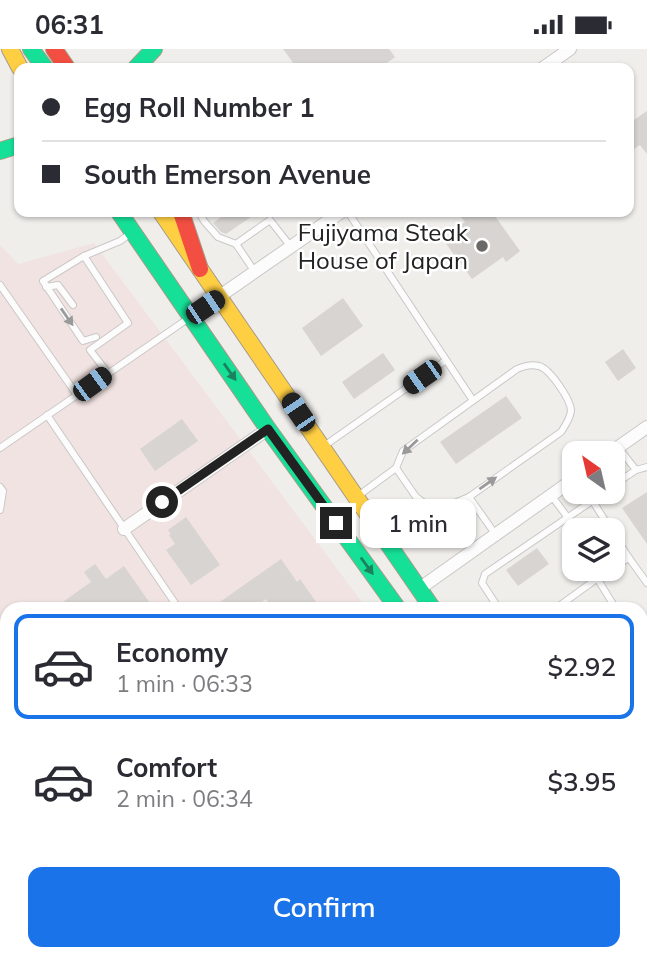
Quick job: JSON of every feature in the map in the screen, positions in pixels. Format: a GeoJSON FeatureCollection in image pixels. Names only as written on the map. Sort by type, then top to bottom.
{"type":"FeatureCollection","features":[{"type":"Feature","properties":{"kind":"main road"},"geometry":{"type":"LineString","coordinates":[[141,63],[154,49]]}},
{"type":"Feature","properties":{"kind":"main road"},"geometry":{"type":"LineString","coordinates":[[122,217],[268,429],[393,602]]}},
{"type":"Feature","properties":{"kind":"main road"},"geometry":{"type":"LineString","coordinates":[[164,217],[428,602]]}},
{"type":"Feature","properties":{"kind":"main road"},"geometry":{"type":"LineString","coordinates":[[182,217],[200,269]]}},
{"type":"Feature","properties":{"kind":"street"},"geometry":{"type":"LineString","coordinates":[[550,63],[570,49]]}},
{"type":"Feature","properties":{"kind":"street"},"geometry":{"type":"LineString","coordinates":[[191,316],[334,217]]}},
{"type":"Feature","properties":{"kind":"street"},"geometry":{"type":"LineString","coordinates":[[625,442],[647,427]]}},
{"type":"Feature","properties":{"kind":"street"},"geometry":{"type":"LineString","coordinates":[[124,529],[268,429]]}},
{"type":"Feature","properties":{"kind":"street"},"geometry":{"type":"LineString","coordinates":[[419,589],[562,487]]}},
{"type":"Feature","properties":{"kind":"lane"},"geometry":{"type":"LineString","coordinates":[[191,217],[204,221]]}},
{"type":"Feature","properties":{"kind":"lane"},"geometry":{"type":"LineString","coordinates":[[202,217],[218,237],[236,244],[255,272]]}},
{"type":"Feature","properties":{"kind":"lane"},"geometry":{"type":"LineString","coordinates":[[236,244],[273,217]]}},
{"type":"Feature","properties":{"kind":"lane"},"geometry":{"type":"LineString","coordinates":[[351,217],[472,400]]}},
{"type":"Feature","properties":{"kind":"lane"},"geometry":{"type":"LineString","coordinates":[[270,221],[291,247]]}},
{"type":"Feature","properties":{"kind":"lane"},"geometry":{"type":"LineString","coordinates":[[98,340],[83,341],[43,281],[84,256],[120,241],[132,232]]}},
{"type":"Feature","properties":{"kind":"lane"},"geometry":{"type":"LineString","coordinates":[[84,256],[128,323],[98,340],[90,350],[107,372]]}},
{"type":"Feature","properties":{"kind":"lane"},"geometry":{"type":"LineString","coordinates":[[0,285],[77,395]]}},
{"type":"Feature","properties":{"kind":"lane"},"geometry":{"type":"LineString","coordinates":[[46,287],[58,285],[74,306]]}},
{"type":"Feature","properties":{"kind":"lane"},"geometry":{"type":"LineString","coordinates":[[0,448],[191,316]]}},
{"type":"Feature","properties":{"kind":"lane"},"geometry":{"type":"LineString","coordinates":[[90,329],[98,340]]}},
{"type":"Feature","properties":{"kind":"lane"},"geometry":{"type":"LineString","coordinates":[[323,447],[444,361]]}},
{"type":"Feature","properties":{"kind":"lane"},"geometry":{"type":"LineString","coordinates":[[355,498],[396,468],[403,451],[517,369],[530,364],[547,370],[568,400],[571,411],[561,432],[469,497],[435,511],[388,544]]}},
{"type":"Feature","properties":{"kind":"lane"},"geometry":{"type":"LineString","coordinates":[[47,415],[174,602]]}},
{"type":"Feature","properties":{"kind":"lane"},"geometry":{"type":"LineString","coordinates":[[625,460],[636,470]]}},
{"type":"Feature","properties":{"kind":"lane"},"geometry":{"type":"LineString","coordinates":[[625,477],[647,467]]}},
{"type":"Feature","properties":{"kind":"lane"},"geometry":{"type":"LineString","coordinates":[[396,468],[416,497],[435,511]]}},
{"type":"Feature","properties":{"kind":"lane"},"geometry":{"type":"LineString","coordinates":[[0,487],[3,491],[0,510]]}},
{"type":"Feature","properties":{"kind":"lane"},"geometry":{"type":"LineString","coordinates":[[551,495],[568,517]]}},
{"type":"Feature","properties":{"kind":"lane"},"geometry":{"type":"LineString","coordinates":[[469,497],[496,535]]}},
{"type":"Feature","properties":{"kind":"lane"},"geometry":{"type":"LineString","coordinates":[[494,602],[482,583],[485,574],[588,504]]}},
{"type":"Feature","properties":{"kind":"lane"},"geometry":{"type":"LineString","coordinates":[[625,552],[647,583]]}},
{"type":"Feature","properties":{"kind":"lane"},"geometry":{"type":"LineString","coordinates":[[625,560],[629,558]]}},
{"type":"Feature","properties":{"kind":"lane"},"geometry":{"type":"LineString","coordinates":[[564,602],[593,581]]}},
{"type":"Feature","properties":{"kind":"lane"},"geometry":{"type":"LineString","coordinates":[[599,581],[612,602]]}},
{"type":"Feature","properties":{"kind":"shaded area"},"geometry":{"type":"Polygon","coordinates":[[[94,243],[362,602],[0,602],[0,245],[18,264],[94,243]]]}},
{"type":"Feature","properties":{"kind":"building"},"geometry":{"type":"Polygon","coordinates":[[[283,49],[389,49],[395,57],[387,63],[293,63],[283,49]]]}},
{"type":"Feature","properties":{"kind":"building"},"geometry":{"type":"Polygon","coordinates":[[[647,111],[647,154],[640,145],[634,149],[634,120],[647,111]]]}},
{"type":"Feature","properties":{"kind":"building"},"geometry":{"type":"Polygon","coordinates":[[[221,217],[251,217],[226,234],[213,223],[221,217]]]}},
{"type":"Feature","properties":{"kind":"building","name":"Fujiyama Steak House of Japan"},"geometry":{"type":"Polygon","coordinates":[[[461,217],[496,217],[520,251],[506,262],[503,257],[472,279],[444,241],[461,229],[459,226],[465,222],[461,217]]]}},
{"type":"Feature","properties":{"kind":"building"},"geometry":{"type":"Polygon","coordinates":[[[343,298],[363,326],[321,356],[302,328],[343,298]]]}},
{"type":"Feature","properties":{"kind":"building"},"geometry":{"type":"Polygon","coordinates":[[[623,349],[636,368],[618,381],[605,362],[623,349]]]}},
{"type":"Feature","properties":{"kind":"building"},"geometry":{"type":"Polygon","coordinates":[[[383,353],[395,370],[354,399],[342,382],[383,353]]]}},
{"type":"Feature","properties":{"kind":"building"},"geometry":{"type":"Polygon","coordinates":[[[506,396],[522,418],[456,464],[440,442],[506,396]]]}},
{"type":"Feature","properties":{"kind":"building"},"geometry":{"type":"Polygon","coordinates":[[[182,419],[198,441],[155,471],[140,449],[182,419]]]}},
{"type":"Feature","properties":{"kind":"building"},"geometry":{"type":"Polygon","coordinates":[[[647,492],[647,544],[622,508],[647,492]]]}},
{"type":"Feature","properties":{"kind":"building"},"geometry":{"type":"Polygon","coordinates":[[[186,517],[220,565],[191,585],[166,550],[175,544],[168,530],[186,517]]]}},
{"type":"Feature","properties":{"kind":"building"},"geometry":{"type":"Polygon","coordinates":[[[537,548],[549,564],[518,586],[506,570],[537,548]]]}},
{"type":"Feature","properties":{"kind":"building"},"geometry":{"type":"Polygon","coordinates":[[[281,559],[297,582],[300,579],[316,602],[268,602],[266,599],[262,602],[220,602],[281,559]]]}},
{"type":"Feature","properties":{"kind":"building"},"geometry":{"type":"Polygon","coordinates":[[[95,564],[106,579],[124,566],[149,602],[63,602],[91,582],[84,572],[95,564]]]}},
{"type":"Feature","properties":{"kind":"traffic: fast"},"geometry":{"type":"LineString","coordinates":[[31,49],[41,63]]}},
{"type":"Feature","properties":{"kind":"traffic: fast"},"geometry":{"type":"LineString","coordinates":[[141,63],[154,49]]}},
{"type":"Feature","properties":{"kind":"traffic: fast"},"geometry":{"type":"LineString","coordinates":[[0,151],[14,147]]}},
{"type":"Feature","properties":{"kind":"traffic: fast"},"geometry":{"type":"LineString","coordinates":[[122,217],[268,429],[393,602]]}},
{"type":"Feature","properties":{"kind":"traffic: fast"},"geometry":{"type":"LineString","coordinates":[[371,519],[428,602]]}},
{"type":"Feature","properties":{"kind":"traffic: slow"},"geometry":{"type":"LineString","coordinates":[[10,49],[17,63]]}},
{"type":"Feature","properties":{"kind":"traffic: slow"},"geometry":{"type":"LineString","coordinates":[[164,217],[371,519]]}},
{"type":"Feature","properties":{"kind":"traffic: jam"},"geometry":{"type":"LineString","coordinates":[[54,49],[64,63]]}},
{"type":"Feature","properties":{"kind":"traffic: jam"},"geometry":{"type":"LineString","coordinates":[[183,217],[200,269]]}},
{"type":"Feature","properties":{"kind":"place","name":"Fujiyama Steak House of Japan"},"geometry":{"type":"Point","coordinates":[482,246]}},
{"type":"Feature","properties":{"kind":"route"},"geometry":{"type":"LineString","coordinates":[[162,502],[268,429],[336,523]]}}]}
